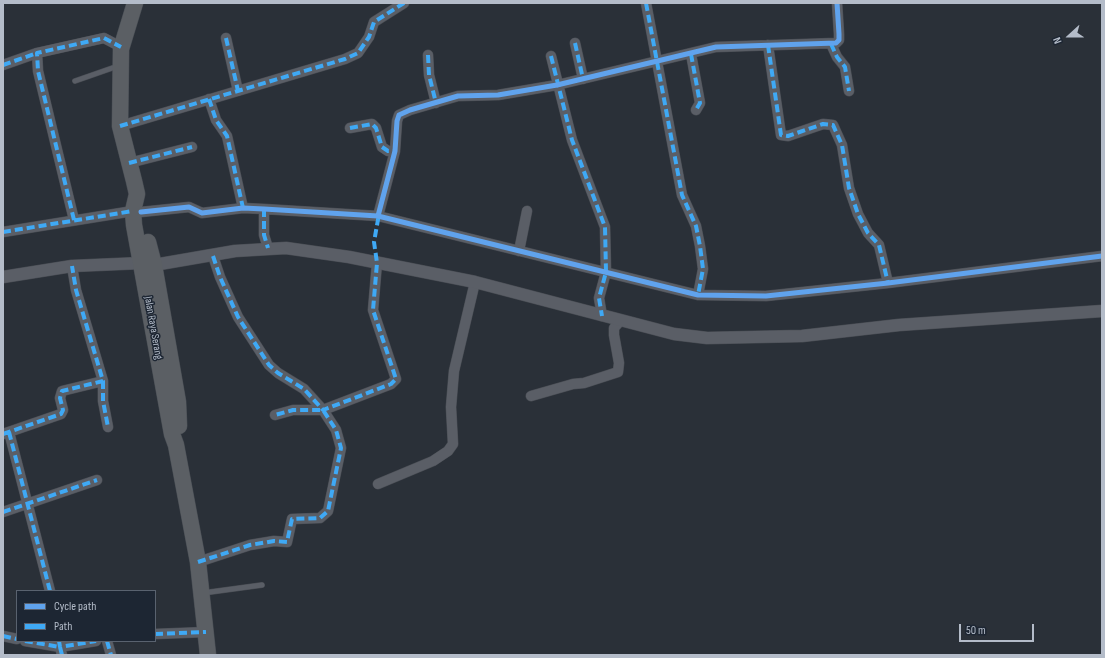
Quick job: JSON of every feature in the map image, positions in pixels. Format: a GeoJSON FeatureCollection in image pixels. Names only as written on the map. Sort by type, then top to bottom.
{"type":"FeatureCollection","features":[{"type":"Feature","properties":{"kind":"highway"},"geometry":{"type":"LineString","coordinates":[[135,3],[122,47],[119,66],[120,126],[136,194],[138,215],[147,261],[178,402],[180,434],[176,445],[198,562],[208,655]]}},
{"type":"Feature","properties":{"kind":"street"},"geometry":{"type":"LineString","coordinates":[[120,126],[301,73],[358,53],[369,37],[374,22],[404,3]]}},
{"type":"Feature","properties":{"kind":"street"},"geometry":{"type":"LineString","coordinates":[[646,3],[654,54],[658,62],[682,195],[696,226],[700,246],[702,269],[698,296]]}},
{"type":"Feature","properties":{"kind":"street"},"geometry":{"type":"LineString","coordinates":[[378,216],[395,151],[397,121],[399,115],[458,96],[498,95],[557,85],[716,47],[768,44],[831,44],[839,40],[837,3]]}},
{"type":"Feature","properties":{"kind":"street"},"geometry":{"type":"LineString","coordinates":[[3,65],[37,53],[104,38],[122,47]]}},
{"type":"Feature","properties":{"kind":"street"},"geometry":{"type":"LineString","coordinates":[[226,38],[238,91]]}},
{"type":"Feature","properties":{"kind":"street"},"geometry":{"type":"LineString","coordinates":[[574,43],[583,79]]}},
{"type":"Feature","properties":{"kind":"street"},"geometry":{"type":"LineString","coordinates":[[768,44],[781,135],[788,136],[823,124],[833,125],[842,145],[849,188],[858,214],[868,233],[879,245],[888,284]]}},
{"type":"Feature","properties":{"kind":"street"},"geometry":{"type":"LineString","coordinates":[[831,44],[836,57],[845,66],[849,90]]}},
{"type":"Feature","properties":{"kind":"street"},"geometry":{"type":"LineString","coordinates":[[37,53],[38,71],[74,220]]}},
{"type":"Feature","properties":{"kind":"street"},"geometry":{"type":"LineString","coordinates":[[691,54],[700,103],[696,110]]}},
{"type":"Feature","properties":{"kind":"street"},"geometry":{"type":"LineString","coordinates":[[428,55],[429,75],[436,103]]}},
{"type":"Feature","properties":{"kind":"street"},"geometry":{"type":"LineString","coordinates":[[551,56],[557,85],[572,140],[605,227],[605,275],[599,298],[602,316]]}},
{"type":"Feature","properties":{"kind":"street"},"geometry":{"type":"LineString","coordinates":[[209,99],[216,120],[227,136],[243,208]]}},
{"type":"Feature","properties":{"kind":"street"},"geometry":{"type":"LineString","coordinates":[[350,128],[372,124],[376,128],[382,147],[388,151],[395,151]]}},
{"type":"Feature","properties":{"kind":"street"},"geometry":{"type":"LineString","coordinates":[[129,163],[192,147]]}},
{"type":"Feature","properties":{"kind":"street"},"geometry":{"type":"LineString","coordinates":[[3,232],[74,220],[138,215],[189,207],[202,213],[243,208],[264,213],[378,216],[520,251],[605,275],[698,296],[766,296],[888,284],[1102,256]]}},
{"type":"Feature","properties":{"kind":"street"},"geometry":{"type":"LineString","coordinates":[[520,251],[527,211]]}},
{"type":"Feature","properties":{"kind":"street"},"geometry":{"type":"LineString","coordinates":[[264,213],[264,235],[268,248]]}},
{"type":"Feature","properties":{"kind":"street"},"geometry":{"type":"LineString","coordinates":[[3,277],[72,266],[213,256],[235,251],[286,248],[349,257],[377,264],[475,282],[674,334],[707,338],[744,339],[802,336],[900,325],[1102,311]]}},
{"type":"Feature","properties":{"kind":"street"},"geometry":{"type":"LineString","coordinates":[[198,562],[250,546],[274,541],[287,542],[292,518],[317,518],[327,513],[341,448],[336,430],[323,410],[304,389],[278,373],[269,365],[238,317],[220,277],[213,256]]}},
{"type":"Feature","properties":{"kind":"street"},"geometry":{"type":"LineString","coordinates":[[274,415],[293,410],[323,410],[394,382],[396,378],[373,310],[377,264]]}},
{"type":"Feature","properties":{"kind":"street"},"geometry":{"type":"LineString","coordinates":[[72,266],[82,312],[103,381],[103,401],[108,427]]}},
{"type":"Feature","properties":{"kind":"street"},"geometry":{"type":"LineString","coordinates":[[378,484],[433,461],[448,451],[453,444],[451,407],[454,371],[475,282]]}},
{"type":"Feature","properties":{"kind":"street"},"geometry":{"type":"LineString","coordinates":[[531,396],[573,384],[584,383],[618,372],[619,363],[614,328],[621,320]]}},
{"type":"Feature","properties":{"kind":"street"},"geometry":{"type":"LineString","coordinates":[[50,590],[28,504],[6,433],[61,414],[63,410],[60,398],[62,391],[103,381]]}},
{"type":"Feature","properties":{"kind":"street"},"geometry":{"type":"LineString","coordinates":[[3,512],[98,480]]}},
{"type":"Feature","properties":{"kind":"street"},"geometry":{"type":"LineString","coordinates":[[156,634],[206,632]]}},
{"type":"Feature","properties":{"kind":"street"},"geometry":{"type":"LineString","coordinates":[[3,636],[16,639]]}},
{"type":"Feature","properties":{"kind":"street"},"geometry":{"type":"LineString","coordinates":[[30,642],[60,648],[91,642]]}},
{"type":"Feature","properties":{"kind":"street"},"geometry":{"type":"LineString","coordinates":[[107,642],[111,655]]}},
{"type":"Feature","properties":{"kind":"lane"},"geometry":{"type":"LineString","coordinates":[[75,81],[119,66]]}},
{"type":"Feature","properties":{"kind":"lane"},"geometry":{"type":"LineString","coordinates":[[202,593],[262,585]]}},
{"type":"Feature","properties":{"kind":"marked path"},"geometry":{"type":"LineString","coordinates":[[120,126],[345,59],[358,53],[369,37],[374,22],[404,3]]}},
{"type":"Feature","properties":{"kind":"marked path"},"geometry":{"type":"LineString","coordinates":[[646,3],[682,195],[696,226],[700,246],[703,269],[698,295]]}},
{"type":"Feature","properties":{"kind":"marked path"},"geometry":{"type":"LineString","coordinates":[[74,220],[38,71],[37,53],[104,38],[121,47]]}},
{"type":"Feature","properties":{"kind":"marked path"},"geometry":{"type":"LineString","coordinates":[[226,38],[238,91]]}},
{"type":"Feature","properties":{"kind":"marked path"},"geometry":{"type":"LineString","coordinates":[[575,43],[583,79]]}},
{"type":"Feature","properties":{"kind":"marked path"},"geometry":{"type":"LineString","coordinates":[[831,44],[837,57],[845,67],[849,91]]}},
{"type":"Feature","properties":{"kind":"marked path"},"geometry":{"type":"LineString","coordinates":[[768,45],[781,135],[788,136],[823,124],[833,125],[842,145],[849,188],[858,214],[868,233],[879,245],[888,283]]}},
{"type":"Feature","properties":{"kind":"marked path"},"geometry":{"type":"LineString","coordinates":[[3,65],[37,53]]}},
{"type":"Feature","properties":{"kind":"marked path"},"geometry":{"type":"LineString","coordinates":[[691,54],[700,103],[696,110]]}},
{"type":"Feature","properties":{"kind":"marked path"},"geometry":{"type":"LineString","coordinates":[[428,55],[429,75],[436,103]]}},
{"type":"Feature","properties":{"kind":"marked path"},"geometry":{"type":"LineString","coordinates":[[551,56],[572,140],[605,227],[606,272],[599,298],[602,316]]}},
{"type":"Feature","properties":{"kind":"marked path"},"geometry":{"type":"LineString","coordinates":[[209,99],[216,120],[227,136],[243,208]]}},
{"type":"Feature","properties":{"kind":"marked path"},"geometry":{"type":"LineString","coordinates":[[350,128],[372,124],[376,128],[382,147],[388,151],[395,151]]}},
{"type":"Feature","properties":{"kind":"marked path"},"geometry":{"type":"LineString","coordinates":[[129,163],[192,147]]}},
{"type":"Feature","properties":{"kind":"marked path"},"geometry":{"type":"LineString","coordinates":[[264,209],[264,235],[268,248]]}},
{"type":"Feature","properties":{"kind":"marked path"},"geometry":{"type":"LineString","coordinates":[[3,232],[133,211]]}},
{"type":"Feature","properties":{"kind":"marked path"},"geometry":{"type":"LineString","coordinates":[[213,256],[220,277],[238,317],[269,365],[278,373],[304,389],[323,410],[391,384],[396,379],[373,310],[377,263],[374,242],[379,214]]}},
{"type":"Feature","properties":{"kind":"marked path"},"geometry":{"type":"LineString","coordinates":[[3,434],[61,414],[63,410],[60,398],[62,391],[103,381],[76,290],[72,266]]}},
{"type":"Feature","properties":{"kind":"marked path"},"geometry":{"type":"LineString","coordinates":[[103,381],[103,401],[108,427]]}},
{"type":"Feature","properties":{"kind":"marked path"},"geometry":{"type":"LineString","coordinates":[[198,562],[250,545],[274,541],[287,542],[292,519],[320,518],[328,511],[341,448],[336,430],[323,410],[293,410],[275,415]]}},
{"type":"Feature","properties":{"kind":"marked path"},"geometry":{"type":"LineString","coordinates":[[9,432],[50,590]]}},
{"type":"Feature","properties":{"kind":"marked path"},"geometry":{"type":"LineString","coordinates":[[3,512],[97,480]]}},
{"type":"Feature","properties":{"kind":"marked path"},"geometry":{"type":"LineString","coordinates":[[156,634],[206,632]]}},
{"type":"Feature","properties":{"kind":"marked path"},"geometry":{"type":"LineString","coordinates":[[3,636],[16,639]]}},
{"type":"Feature","properties":{"kind":"marked path"},"geometry":{"type":"LineString","coordinates":[[31,642],[60,647],[62,655]]}},
{"type":"Feature","properties":{"kind":"marked path"},"geometry":{"type":"LineString","coordinates":[[59,642],[60,647],[90,642]]}},
{"type":"Feature","properties":{"kind":"marked path"},"geometry":{"type":"LineString","coordinates":[[107,642],[111,655]]}},
{"type":"Feature","properties":{"kind":"cycle path"},"geometry":{"type":"LineString","coordinates":[[378,216],[395,151],[397,121],[399,115],[410,110],[458,96],[498,95],[557,85],[716,47],[836,43],[839,40],[837,3]]}},
{"type":"Feature","properties":{"kind":"cycle path"},"geometry":{"type":"LineString","coordinates":[[141,212],[189,207],[202,213],[243,208],[378,216],[698,295],[766,296],[888,283],[1102,256]]}}]}
